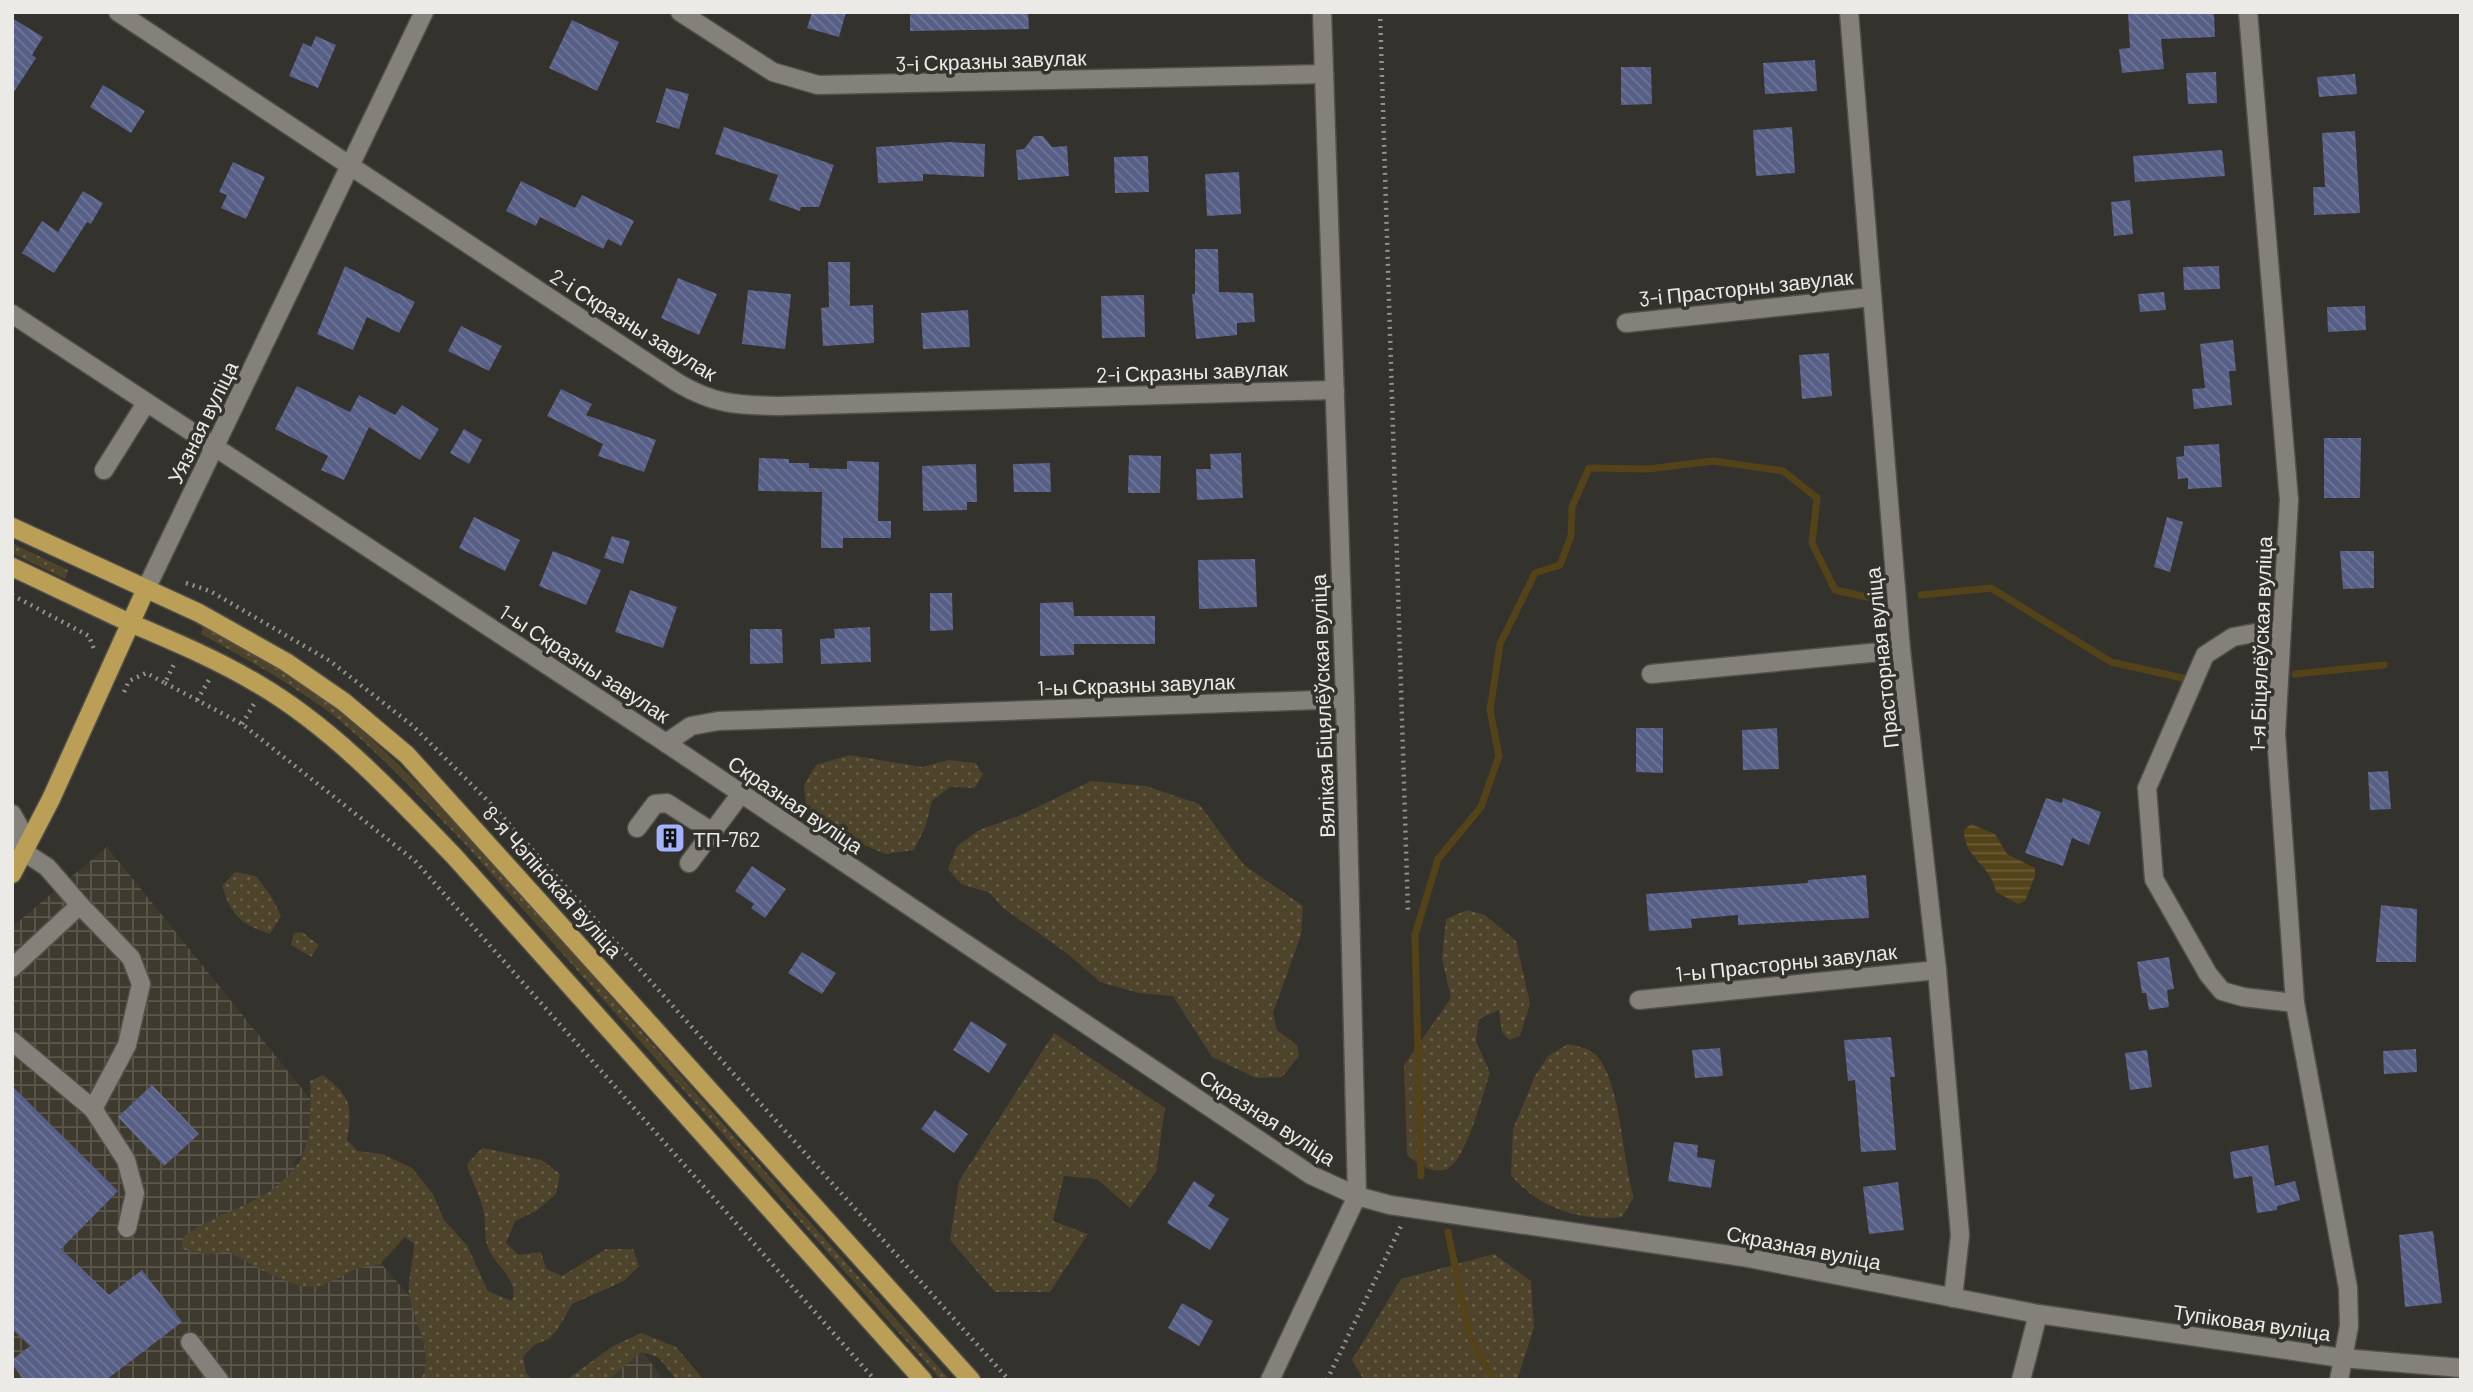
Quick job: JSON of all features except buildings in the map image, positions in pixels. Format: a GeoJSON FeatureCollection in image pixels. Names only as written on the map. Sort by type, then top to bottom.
{"type":"FeatureCollection","features":[{"type":"Feature","properties":{"kind":"main road","name":"8-я Чэпінская вуліца"},"geometry":{"type":"LineString","coordinates":[[12,527],[145,591],[199,613],[286,662],[344,702],[407,755],[971,1380]]}},
{"type":"Feature","properties":{"kind":"main road"},"geometry":{"type":"LineString","coordinates":[[12,567],[184,644],[260,685],[322,730],[380,780],[454,856],[923,1380]]}},
{"type":"Feature","properties":{"kind":"main road","name":"Уязная вуліца"},"geometry":{"type":"LineString","coordinates":[[12,874],[145,591]]}},
{"type":"Feature","properties":{"kind":"street","name":"2-і Скразны завулак"},"geometry":{"type":"LineString","coordinates":[[118,12],[700,397],[724,404],[779,406],[1335,390]]}},
{"type":"Feature","properties":{"kind":"street","name":"Уязная вуліца"},"geometry":{"type":"LineString","coordinates":[[145,591],[424,12]]}},
{"type":"Feature","properties":{"kind":"street","name":"3-і Скразны завулак"},"geometry":{"type":"LineString","coordinates":[[680,12],[773,72],[818,85],[1324,74]]}},
{"type":"Feature","properties":{"kind":"street","name":"Вялікая Біцялёўская вуліца"},"geometry":{"type":"LineString","coordinates":[[1270,1380],[1357,1196],[1345,699],[1322,12]]}},
{"type":"Feature","properties":{"kind":"street","name":"Прасторная вуліца"},"geometry":{"type":"LineString","coordinates":[[1849,12],[1901,650],[1937,970],[1960,1235],[1953,1298]]}},
{"type":"Feature","properties":{"kind":"street","name":"1-я Біцялёўская вуліца"},"geometry":{"type":"LineString","coordinates":[[2248,12],[2289,500],[2276,734],[2295,1003],[2348,1288],[2349,1326],[2339,1380]]}},
{"type":"Feature","properties":{"kind":"street","name":"3-і Прасторны завулак"},"geometry":{"type":"LineString","coordinates":[[1626,323],[1872,297]]}},
{"type":"Feature","properties":{"kind":"street","name":"1-ы Скразны завулак"},"geometry":{"type":"LineString","coordinates":[[12,314],[666,743],[691,726],[718,721],[1345,699]]}},
{"type":"Feature","properties":{"kind":"street"},"geometry":{"type":"LineString","coordinates":[[104,470],[146,403]]}},
{"type":"Feature","properties":{"kind":"street"},"geometry":{"type":"LineString","coordinates":[[2282,628],[2233,637],[2205,655],[2147,788],[2154,879],[2208,974],[2222,991],[2243,997],[2295,1003]]}},
{"type":"Feature","properties":{"kind":"street"},"geometry":{"type":"LineString","coordinates":[[1651,674],[1901,650]]}},
{"type":"Feature","properties":{"kind":"street","name":"Скразная вуліца"},"geometry":{"type":"LineString","coordinates":[[666,743],[1311,1175],[1357,1196],[1409,1208],[1743,1257],[2038,1314]]}},
{"type":"Feature","properties":{"kind":"street"},"geometry":{"type":"LineString","coordinates":[[689,863],[740,794]]}},
{"type":"Feature","properties":{"kind":"street"},"geometry":{"type":"LineString","coordinates":[[637,828],[655,804],[667,803],[711,831]]}},
{"type":"Feature","properties":{"kind":"street"},"geometry":{"type":"LineString","coordinates":[[12,814],[20,828],[24,852],[47,867],[131,958],[141,984],[127,1045],[93,1109]]}},
{"type":"Feature","properties":{"kind":"street"},"geometry":{"type":"LineString","coordinates":[[12,968],[80,905]]}},
{"type":"Feature","properties":{"kind":"street","name":"1-ы Прасторны завулак"},"geometry":{"type":"LineString","coordinates":[[1639,1000],[1937,970]]}},
{"type":"Feature","properties":{"kind":"street"},"geometry":{"type":"LineString","coordinates":[[12,1041],[93,1109],[126,1160],[135,1193],[127,1228]]}},
{"type":"Feature","properties":{"kind":"street"},"geometry":{"type":"LineString","coordinates":[[2021,1380],[2038,1314]]}},
{"type":"Feature","properties":{"kind":"street","name":"Тупіковая вуліца"},"geometry":{"type":"LineString","coordinates":[[2038,1314],[2342,1358],[2461,1368]]}},
{"type":"Feature","properties":{"kind":"street"},"geometry":{"type":"LineString","coordinates":[[190,1342],[219,1380]]}},
{"type":"Feature","properties":{"kind":"path"},"geometry":{"type":"LineString","coordinates":[[1380,12],[1408,912]]}},
{"type":"Feature","properties":{"kind":"path"},"geometry":{"type":"LineString","coordinates":[[12,595],[89,636],[96,650],[90,663]]}},
{"type":"Feature","properties":{"kind":"path"},"geometry":{"type":"LineString","coordinates":[[165,683],[175,662]]}},
{"type":"Feature","properties":{"kind":"path"},"geometry":{"type":"LineString","coordinates":[[117,705],[129,681],[146,673],[242,724],[415,861],[875,1380]]}},
{"type":"Feature","properties":{"kind":"path"},"geometry":{"type":"LineString","coordinates":[[197,700],[208,680],[220,686]]}},
{"type":"Feature","properties":{"kind":"path"},"geometry":{"type":"LineString","coordinates":[[242,724],[254,704],[243,698]]}},
{"type":"Feature","properties":{"kind":"path"},"geometry":{"type":"LineString","coordinates":[[1327,1380],[1409,1208]]}},
{"type":"Feature","properties":{"kind":"shaded area"},"geometry":{"type":"Polygon","coordinates":[[[12,543],[68,570],[65,579],[12,553],[12,543]]]}},
{"type":"Feature","properties":{"kind":"shaded area"},"geometry":{"type":"Polygon","coordinates":[[[204,626],[308,687],[374,742],[423,790],[471,839],[950,1380],[941,1380],[465,844],[401,778],[318,704],[269,672],[201,634],[204,626]]]}},
{"type":"Feature","properties":{"kind":"shaded area"},"geometry":{"type":"Polygon","coordinates":[[[850,755],[922,767],[949,760],[975,763],[983,774],[975,788],[950,787],[932,801],[925,828],[914,850],[886,854],[839,835],[807,812],[804,785],[816,765],[850,755]]]}},
{"type":"Feature","properties":{"kind":"shaded area"},"geometry":{"type":"Polygon","coordinates":[[[1091,781],[1146,786],[1199,804],[1244,865],[1303,906],[1301,935],[1273,1013],[1277,1030],[1297,1045],[1299,1056],[1282,1077],[1256,1078],[1212,1057],[1173,996],[1139,993],[1100,982],[1068,954],[1003,908],[990,893],[961,884],[948,869],[957,846],[979,830],[1021,815],[1091,781]]]}},
{"type":"Feature","properties":{"kind":"shaded area"},"geometry":{"type":"Polygon","coordinates":[[[1971,824],[1995,834],[2007,854],[2035,868],[2035,876],[2025,901],[2018,904],[1996,892],[1989,875],[1965,840],[1964,830],[1971,824]]]}},
{"type":"Feature","properties":{"kind":"shaded area"},"geometry":{"type":"Polygon","coordinates":[[[107,847],[336,1131],[292,1162],[483,1380],[12,1380],[12,927],[107,847]]]}},
{"type":"Feature","properties":{"kind":"shaded area"},"geometry":{"type":"Polygon","coordinates":[[[235,872],[256,876],[271,896],[281,916],[270,934],[244,922],[230,905],[222,886],[235,872]]]}},
{"type":"Feature","properties":{"kind":"shaded area"},"geometry":{"type":"Polygon","coordinates":[[[1467,910],[1485,915],[1516,941],[1530,1004],[1520,1036],[1509,1040],[1502,1032],[1499,1010],[1479,1019],[1476,1041],[1490,1073],[1461,1153],[1447,1169],[1436,1170],[1425,1167],[1407,1155],[1404,1065],[1451,998],[1442,958],[1446,919],[1467,910]]]}},
{"type":"Feature","properties":{"kind":"shaded area"},"geometry":{"type":"Polygon","coordinates":[[[302,932],[319,945],[311,957],[291,945],[294,933],[302,932]]]}},
{"type":"Feature","properties":{"kind":"shaded area"},"geometry":{"type":"Polygon","coordinates":[[[1054,1033],[1165,1108],[1156,1172],[1130,1208],[1097,1179],[1064,1176],[1053,1221],[1088,1234],[1050,1292],[995,1292],[950,1240],[959,1181],[1054,1033]]]}},
{"type":"Feature","properties":{"kind":"shaded area"},"geometry":{"type":"Polygon","coordinates":[[[1568,1044],[1589,1050],[1600,1059],[1614,1094],[1634,1197],[1622,1217],[1591,1217],[1560,1210],[1533,1196],[1511,1175],[1513,1129],[1535,1076],[1548,1056],[1568,1044]]]}},
{"type":"Feature","properties":{"kind":"shaded area"},"geometry":{"type":"Polygon","coordinates":[[[323,1075],[339,1089],[348,1103],[350,1119],[347,1140],[358,1151],[382,1154],[412,1168],[433,1194],[444,1220],[467,1245],[488,1291],[512,1301],[510,1280],[488,1248],[483,1210],[467,1164],[482,1148],[542,1160],[560,1174],[556,1194],[536,1211],[515,1221],[506,1243],[519,1255],[541,1252],[546,1269],[562,1276],[606,1249],[633,1249],[639,1266],[624,1281],[572,1304],[549,1339],[534,1345],[523,1357],[526,1373],[533,1380],[420,1380],[425,1371],[425,1349],[409,1289],[414,1244],[405,1237],[380,1264],[356,1269],[322,1286],[303,1287],[273,1276],[227,1251],[209,1255],[181,1249],[183,1238],[190,1233],[262,1196],[292,1172],[307,1143],[310,1126],[310,1081],[323,1075]]]}},
{"type":"Feature","properties":{"kind":"shaded area"},"geometry":{"type":"Polygon","coordinates":[[[1494,1254],[1531,1281],[1534,1328],[1518,1377],[1512,1380],[1364,1380],[1352,1360],[1401,1279],[1494,1254]]]}},
{"type":"Feature","properties":{"kind":"shaded area"},"geometry":{"type":"Polygon","coordinates":[[[641,1333],[676,1347],[704,1380],[677,1380],[658,1357],[641,1352],[608,1380],[566,1380],[613,1346],[641,1333]]]}},
{"type":"Feature","properties":{"kind":"shaded area"},"geometry":{"type":"Polygon","coordinates":[[[639,1346],[663,1380],[590,1380],[639,1346]]]}},
{"type":"Feature","properties":{"kind":"waterway"},"geometry":{"type":"LineString","coordinates":[[1421,1176],[1415,935],[1438,859],[1481,807],[1499,756],[1490,710],[1500,644],[1535,573],[1560,565],[1571,536],[1572,507],[1589,468],[1648,469],[1713,461],[1783,471],[1817,498],[1812,543],[1835,590],[1880,600]]}},
{"type":"Feature","properties":{"kind":"waterway"},"geometry":{"type":"LineString","coordinates":[[1921,595],[1991,588],[2111,662],[2187,679]]}},
{"type":"Feature","properties":{"kind":"waterway"},"geometry":{"type":"LineString","coordinates":[[2295,674],[2384,665]]}},
{"type":"Feature","properties":{"kind":"waterway"},"geometry":{"type":"LineString","coordinates":[[1448,1232],[1469,1334],[1493,1380]]}},
{"type":"Feature","properties":{"kind":"place","name":"ТП-762"},"geometry":{"type":"Point","coordinates":[670,838]}}]}
